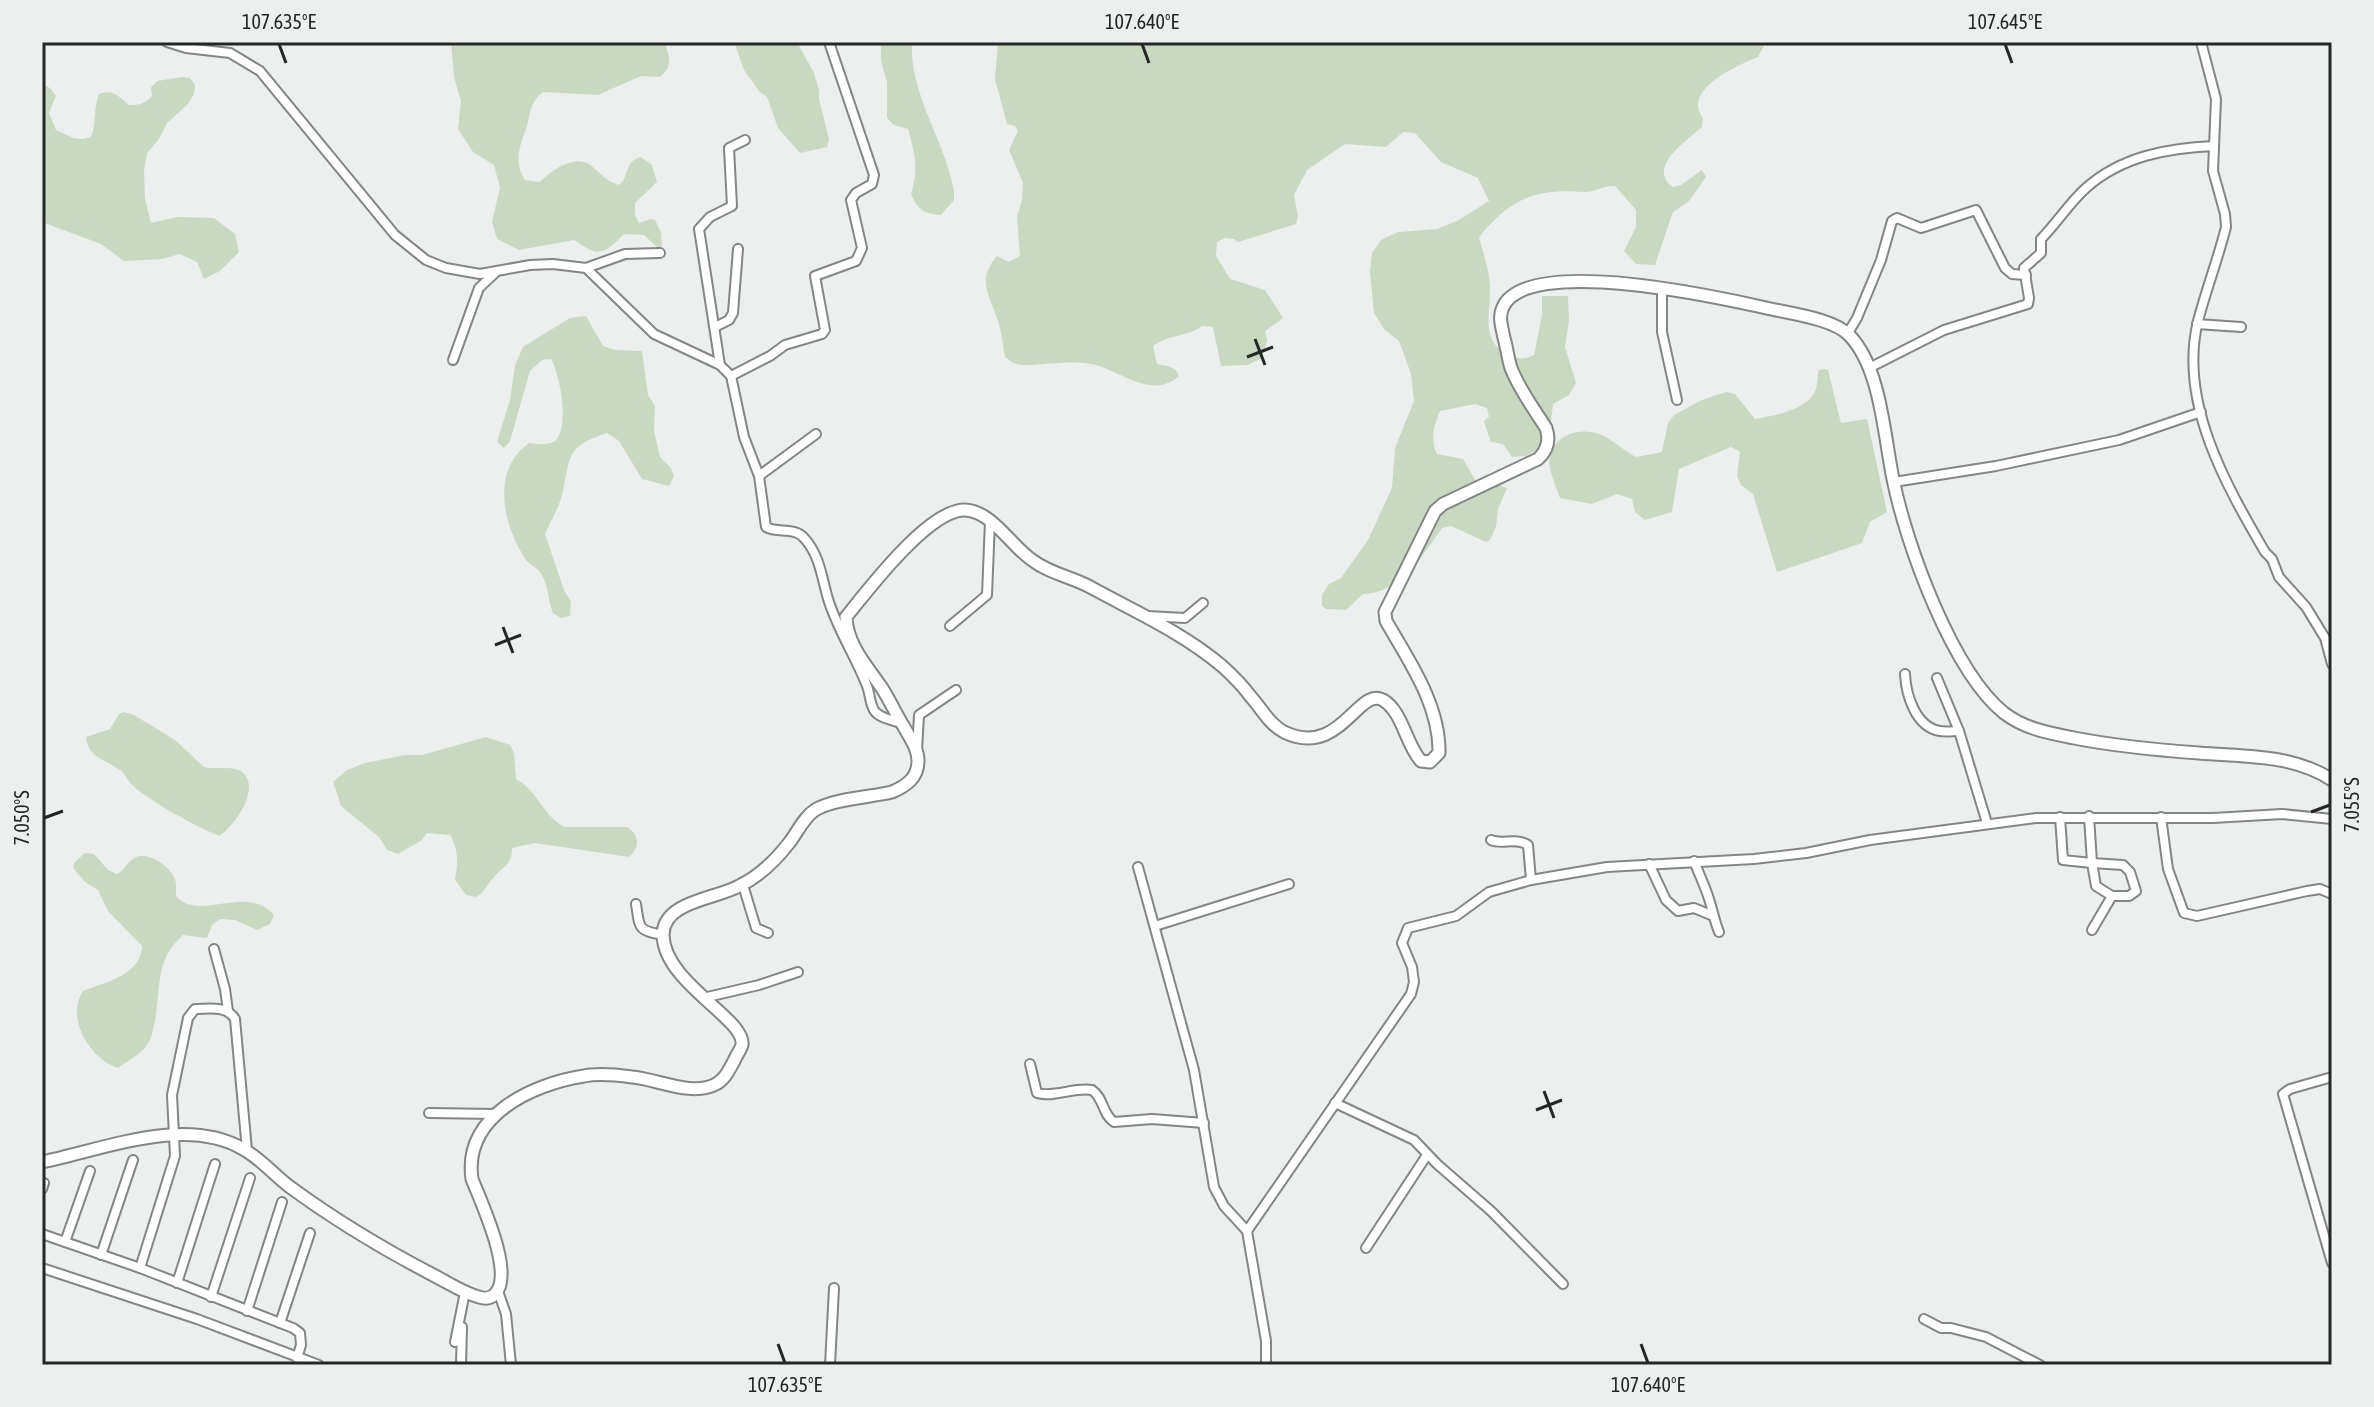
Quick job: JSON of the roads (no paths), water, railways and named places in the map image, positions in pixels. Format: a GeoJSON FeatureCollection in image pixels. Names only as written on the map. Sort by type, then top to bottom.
{"type":"FeatureCollection","features":[{"type":"Feature","properties":{"kind":"street"},"geometry":{"type":"LineString","coordinates":[[167,42],[186,48],[230,53],[260,71],[395,235],[426,260],[446,268],[480,274],[541,264],[586,268],[625,254],[660,253]]}},
{"type":"Feature","properties":{"kind":"street"},"geometry":{"type":"LineString","coordinates":[[731,376],[785,345],[822,334],[825,330],[815,276],[856,261],[860,256],[862,248],[851,200],[856,193],[872,184],[874,175],[829,42]]}},
{"type":"Feature","properties":{"kind":"street"},"geometry":{"type":"LineString","coordinates":[[2201,42],[2216,99],[2213,171],[2226,227],[2197,324],[2193,368],[2201,412],[2209,442],[2247,522],[2272,559],[2279,577],[2328,637],[2332,664]]}},
{"type":"Feature","properties":{"kind":"street"},"geometry":{"type":"LineString","coordinates":[[720,365],[699,229],[710,217],[732,206],[729,148],[745,140]]}},
{"type":"Feature","properties":{"kind":"street"},"geometry":{"type":"LineString","coordinates":[[1869,368],[1944,330],[2028,304],[2026,265],[2041,253],[2041,239],[2086,188],[2119,166],[2162,150],[2214,146]]}},
{"type":"Feature","properties":{"kind":"street"},"geometry":{"type":"LineString","coordinates":[[1848,333],[1881,260],[1892,221],[1897,218],[1921,228],[1976,210],[2005,268],[2012,274],[2026,275]]}},
{"type":"Feature","properties":{"kind":"street"},"geometry":{"type":"LineString","coordinates":[[715,327],[729,320],[733,313],[738,249]]}},
{"type":"Feature","properties":{"kind":"street"},"geometry":{"type":"LineString","coordinates":[[586,268],[654,334],[720,365],[731,376],[744,437],[759,476],[766,527],[797,532],[808,542],[823,573],[828,599],[841,635],[868,687],[873,709],[878,715],[902,724]]}},
{"type":"Feature","properties":{"kind":"street"},"geometry":{"type":"LineString","coordinates":[[453,360],[479,288],[497,271]]}},
{"type":"Feature","properties":{"kind":"street"},"geometry":{"type":"LineString","coordinates":[[917,751],[883,690],[854,648],[846,628],[846,617],[902,551],[942,517],[963,510],[973,511],[990,521],[1032,561],[1091,587],[1169,629],[1220,665],[1271,722],[1283,731],[1302,738],[1328,734],[1343,725],[1367,700],[1382,699],[1393,710],[1414,753],[1421,761],[1430,762],[1439,753],[1434,717],[1424,690],[1386,621],[1385,612],[1435,511],[1443,504],[1538,459],[1548,446],[1546,428],[1511,369],[1500,319],[1505,303],[1523,290],[1546,285],[1618,281],[1817,319],[1848,333],[1860,348],[1869,368],[1913,553],[1968,670],[1987,697],[2006,714],[2025,726],[2047,733],[2111,745],[2283,760],[2308,767],[2332,780]]}},
{"type":"Feature","properties":{"kind":"street"},"geometry":{"type":"LineString","coordinates":[[1662,287],[1662,332],[1677,400]]}},
{"type":"Feature","properties":{"kind":"street"},"geometry":{"type":"LineString","coordinates":[[2197,324],[2241,327]]}},
{"type":"Feature","properties":{"kind":"street"},"geometry":{"type":"LineString","coordinates":[[1894,482],[2092,447],[2201,412]]}},
{"type":"Feature","properties":{"kind":"street"},"geometry":{"type":"LineString","coordinates":[[759,476],[816,434]]}},
{"type":"Feature","properties":{"kind":"street"},"geometry":{"type":"LineString","coordinates":[[950,626],[987,595],[990,521]]}},
{"type":"Feature","properties":{"kind":"street"},"geometry":{"type":"LineString","coordinates":[[1143,615],[1185,618],[1203,603]]}},
{"type":"Feature","properties":{"kind":"street"},"geometry":{"type":"LineString","coordinates":[[1905,674],[1912,706],[1928,725],[1938,731],[1959,731]]}},
{"type":"Feature","properties":{"kind":"street"},"geometry":{"type":"LineString","coordinates":[[1937,678],[1959,731],[1987,823]]}},
{"type":"Feature","properties":{"kind":"street"},"geometry":{"type":"LineString","coordinates":[[511,1365],[506,1314],[498,1291],[502,1275],[501,1260],[470,1166],[475,1143],[484,1126],[509,1102],[586,1075],[634,1077],[697,1089],[724,1079],[742,1045],[740,1035],[678,973],[669,958],[663,935],[667,919],[677,909],[743,885],[767,869],[814,810],[903,788],[917,770],[919,715],[956,690]]}},
{"type":"Feature","properties":{"kind":"street"},"geometry":{"type":"LineString","coordinates":[[1247,1231],[1411,994],[1414,982],[1412,967],[1402,943],[1408,928],[1456,916],[1489,892],[1531,880],[1607,867],[1806,853],[1987,823],[2089,816],[2213,818],[2282,814],[2332,819]]}},
{"type":"Feature","properties":{"kind":"street"},"geometry":{"type":"LineString","coordinates":[[2060,817],[2063,860],[2092,863],[2123,865],[2130,872],[2136,891],[2129,896],[2112,896],[2096,886],[2092,863],[2089,816]]}},
{"type":"Feature","properties":{"kind":"street"},"geometry":{"type":"LineString","coordinates":[[2161,817],[2168,869],[2184,913],[2197,916],[2320,889],[2332,894]]}},
{"type":"Feature","properties":{"kind":"street"},"geometry":{"type":"LineString","coordinates":[[1491,840],[1522,841],[1528,845],[1531,880]]}},
{"type":"Feature","properties":{"kind":"street"},"geometry":{"type":"LineString","coordinates":[[1694,861],[1719,932]]}},
{"type":"Feature","properties":{"kind":"street"},"geometry":{"type":"LineString","coordinates":[[1649,864],[1662,893],[1678,911],[1694,908],[1711,915]]}},
{"type":"Feature","properties":{"kind":"street"},"geometry":{"type":"LineString","coordinates":[[1138,867],[1194,1070],[1214,1187],[1224,1206],[1247,1231],[1266,1341],[1266,1365]]}},
{"type":"Feature","properties":{"kind":"street"},"geometry":{"type":"LineString","coordinates":[[1155,926],[1289,884]]}},
{"type":"Feature","properties":{"kind":"street"},"geometry":{"type":"LineString","coordinates":[[743,885],[756,928],[768,933]]}},
{"type":"Feature","properties":{"kind":"street"},"geometry":{"type":"LineString","coordinates":[[2092,930],[2112,896]]}},
{"type":"Feature","properties":{"kind":"street"},"geometry":{"type":"LineString","coordinates":[[636,904],[642,931],[663,935]]}},
{"type":"Feature","properties":{"kind":"street"},"geometry":{"type":"LineString","coordinates":[[214,949],[228,1011],[235,1019],[247,1150]]}},
{"type":"Feature","properties":{"kind":"street"},"geometry":{"type":"LineString","coordinates":[[702,998],[798,972]]}},
{"type":"Feature","properties":{"kind":"street"},"geometry":{"type":"LineString","coordinates":[[140,1268],[173,1167],[175,1135],[172,1095],[188,1018],[195,1009],[228,1011]]}},
{"type":"Feature","properties":{"kind":"street"},"geometry":{"type":"LineString","coordinates":[[1030,1064],[1037,1093],[1092,1090],[1114,1122],[1152,1119],[1204,1123]]}},
{"type":"Feature","properties":{"kind":"street"},"geometry":{"type":"LineString","coordinates":[[2332,1077],[2290,1089],[2283,1094],[2332,1263]]}},
{"type":"Feature","properties":{"kind":"street"},"geometry":{"type":"LineString","coordinates":[[1335,1103],[1414,1140],[1491,1211],[1563,1284]]}},
{"type":"Feature","properties":{"kind":"street"},"geometry":{"type":"LineString","coordinates":[[429,1113],[495,1114]]}},
{"type":"Feature","properties":{"kind":"street"},"geometry":{"type":"LineString","coordinates":[[42,1162],[140,1138],[175,1135],[207,1137],[247,1150],[292,1188],[324,1209],[399,1257],[465,1292],[482,1298],[491,1297],[498,1291]]}},
{"type":"Feature","properties":{"kind":"street"},"geometry":{"type":"LineString","coordinates":[[1366,1248],[1427,1155]]}},
{"type":"Feature","properties":{"kind":"street"},"geometry":{"type":"LineString","coordinates":[[101,1255],[133,1160]]}},
{"type":"Feature","properties":{"kind":"street"},"geometry":{"type":"LineString","coordinates":[[177,1283],[215,1164]]}},
{"type":"Feature","properties":{"kind":"street"},"geometry":{"type":"LineString","coordinates":[[65,1242],[90,1171]]}},
{"type":"Feature","properties":{"kind":"street"},"geometry":{"type":"LineString","coordinates":[[211,1297],[250,1178]]}},
{"type":"Feature","properties":{"kind":"street"},"geometry":{"type":"LineString","coordinates":[[247,1311],[282,1202]]}},
{"type":"Feature","properties":{"kind":"street"},"geometry":{"type":"LineString","coordinates":[[280,1323],[310,1233]]}},
{"type":"Feature","properties":{"kind":"street"},"geometry":{"type":"LineString","coordinates":[[42,1234],[140,1268],[280,1323],[300,1333],[301,1345],[297,1358]]}},
{"type":"Feature","properties":{"kind":"street"},"geometry":{"type":"LineString","coordinates":[[42,1268],[197,1319],[319,1365]]}},
{"type":"Feature","properties":{"kind":"street"},"geometry":{"type":"LineString","coordinates":[[830,1365],[834,1288]]}},
{"type":"Feature","properties":{"kind":"street"},"geometry":{"type":"LineString","coordinates":[[455,1342],[465,1292]]}},
{"type":"Feature","properties":{"kind":"street"},"geometry":{"type":"LineString","coordinates":[[461,1318],[461,1365]]}},
{"type":"Feature","properties":{"kind":"street"},"geometry":{"type":"LineString","coordinates":[[1924,1319],[1941,1328],[1986,1337],[2040,1365]]}}]}
